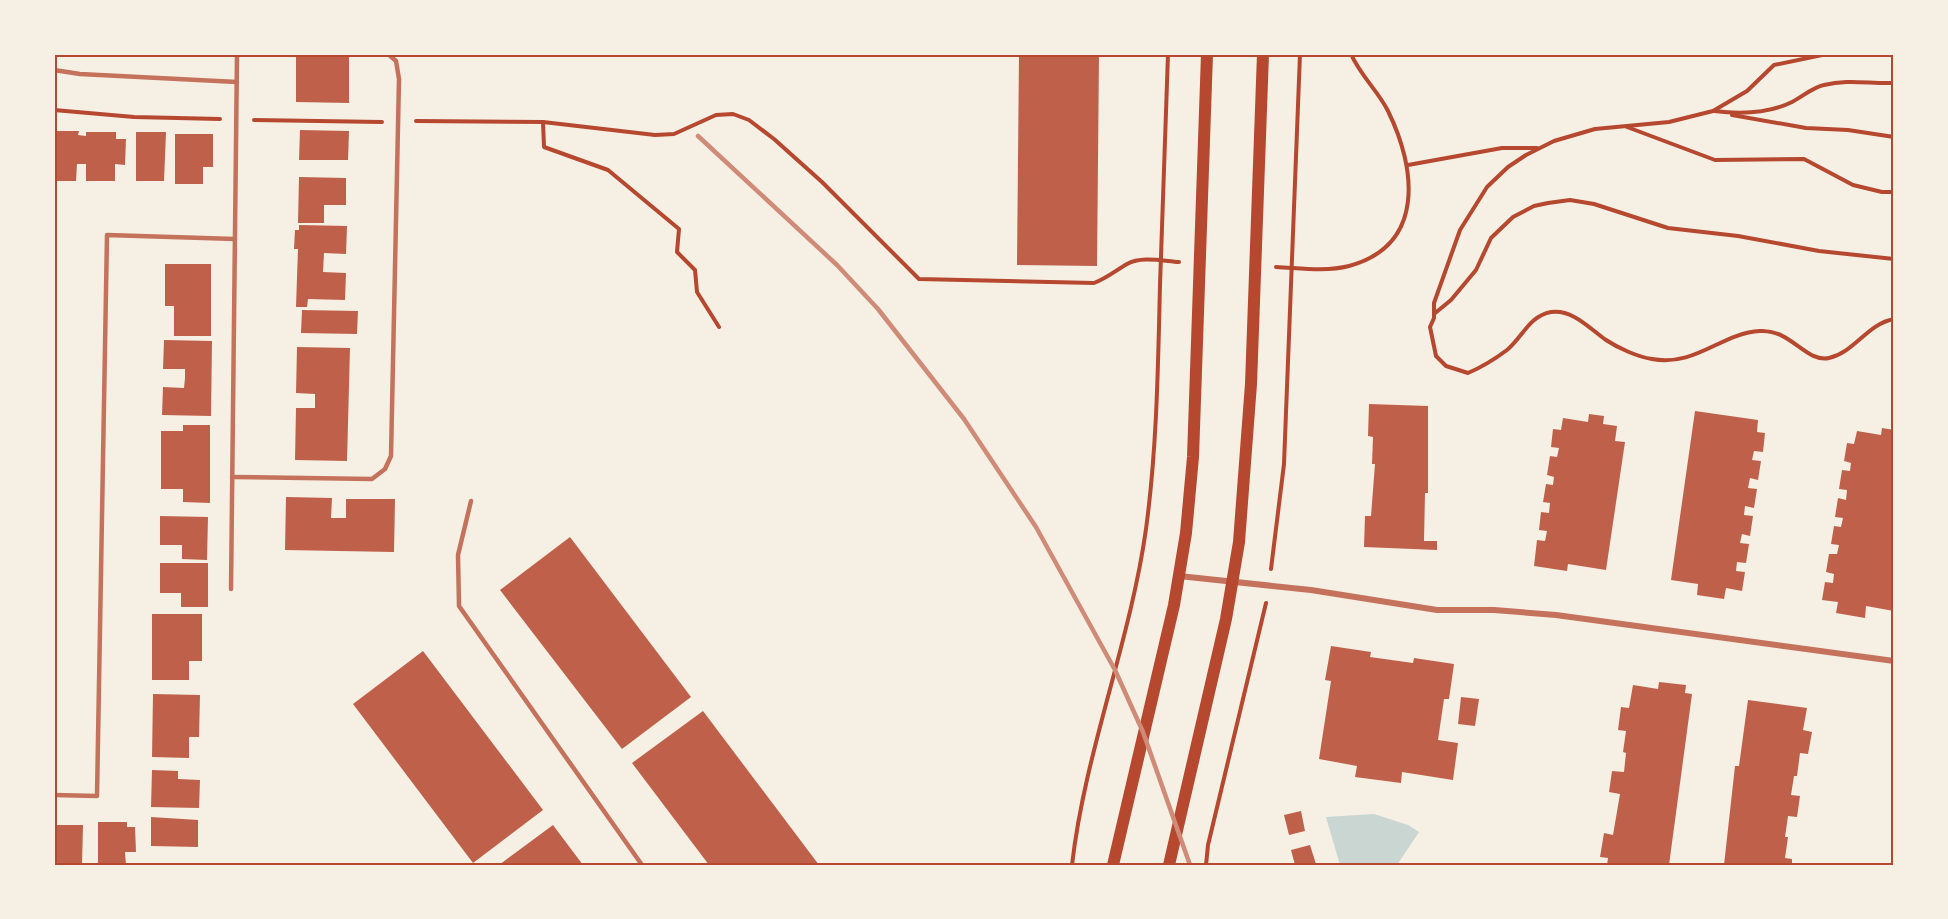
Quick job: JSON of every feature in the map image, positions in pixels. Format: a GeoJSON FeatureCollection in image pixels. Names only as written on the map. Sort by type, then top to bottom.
{"type":"FeatureCollection","features":[{"type":"Feature","properties":{"kind":"main road"},"geometry":{"type":"LineString","coordinates":[[1113,865],[1179,576],[1186,533],[1193,457],[1207,54]]}},
{"type":"Feature","properties":{"kind":"main road"},"geometry":{"type":"LineString","coordinates":[[1169,865],[1239,542],[1247,463],[1263,54]]}},
{"type":"Feature","properties":{"kind":"street"},"geometry":{"type":"LineString","coordinates":[[1179,576],[1311,590],[1437,610],[1494,610],[1556,615],[1894,661]]}},
{"type":"Feature","properties":{"kind":"lane"},"geometry":{"type":"LineString","coordinates":[[231,589],[237,54]]}},
{"type":"Feature","properties":{"kind":"lane"},"geometry":{"type":"LineString","coordinates":[[232,477],[372,479],[385,469],[391,456],[399,79],[396,61],[388,54]]}},
{"type":"Feature","properties":{"kind":"lane"},"geometry":{"type":"LineString","coordinates":[[54,70],[80,74],[237,82]]}},
{"type":"Feature","properties":{"kind":"lane"},"geometry":{"type":"LineString","coordinates":[[54,795],[97,796],[107,235],[235,239]]}},
{"type":"Feature","properties":{"kind":"lane"},"geometry":{"type":"LineString","coordinates":[[471,501],[458,555],[459,606],[642,865]]}},
{"type":"Feature","properties":{"kind":"path"},"geometry":{"type":"LineString","coordinates":[[1072,865],[1076,829],[1133,598],[1146,530],[1154,455],[1168,54]]}},
{"type":"Feature","properties":{"kind":"path"},"geometry":{"type":"LineString","coordinates":[[1293,267],[1300,54]]}},
{"type":"Feature","properties":{"kind":"path"},"geometry":{"type":"LineString","coordinates":[[1256,266],[1328,269],[1348,266],[1369,259],[1399,230],[1408,209],[1410,191],[1408,165],[1399,134],[1387,108],[1351,54]]}},
{"type":"Feature","properties":{"kind":"path"},"geometry":{"type":"LineString","coordinates":[[1827,54],[1774,64],[1747,91],[1713,111],[1669,122],[1595,129],[1538,148],[1508,167],[1478,199],[1460,230],[1446,265],[1434,303],[1431,335],[1436,356],[1446,366],[1468,373],[1509,348],[1538,317],[1552,312],[1577,319],[1606,340],[1654,360],[1686,359],[1745,332],[1760,330],[1772,330],[1784,335],[1815,358],[1830,358],[1853,345],[1872,327],[1894,319]]}},
{"type":"Feature","properties":{"kind":"path"},"geometry":{"type":"LineString","coordinates":[[1713,111],[1744,113],[1790,104],[1822,85],[1851,81],[1861,84],[1894,83]]}},
{"type":"Feature","properties":{"kind":"path"},"geometry":{"type":"LineString","coordinates":[[54,110],[134,117],[543,122],[655,135],[674,134],[716,115],[733,114],[749,120],[822,182],[919,279],[1094,283],[1110,277],[1128,264],[1143,260],[1199,263]]}},
{"type":"Feature","properties":{"kind":"path"},"geometry":{"type":"LineString","coordinates":[[1713,111],[1806,128],[1848,130],[1894,137]]}},
{"type":"Feature","properties":{"kind":"path"},"geometry":{"type":"LineString","coordinates":[[543,122],[544,147],[608,170],[679,229],[677,252],[695,270],[697,292],[719,327]]}},
{"type":"Feature","properties":{"kind":"path"},"geometry":{"type":"LineString","coordinates":[[1625,126],[1715,160],[1804,159],[1853,185],[1882,192],[1894,192]]}},
{"type":"Feature","properties":{"kind":"path"},"geometry":{"type":"LineString","coordinates":[[1408,165],[1502,148],[1538,148]]}},
{"type":"Feature","properties":{"kind":"path"},"geometry":{"type":"LineString","coordinates":[[1434,314],[1451,300],[1476,270],[1491,238],[1513,217],[1534,206],[1570,200],[1594,204],[1668,228],[1738,236],[1819,252],[1894,259]]}},
{"type":"Feature","properties":{"kind":"shaded area"},"geometry":{"type":"Polygon","coordinates":[[[1374,814],[1408,825],[1419,832],[1397,865],[1340,865],[1326,817],[1374,814]]]}},
{"type":"Feature","properties":{"kind":"building"},"geometry":{"type":"Polygon","coordinates":[[[314,54],[349,54],[349,103],[296,102],[296,57],[314,57],[314,54]]]}},
{"type":"Feature","properties":{"kind":"building"},"geometry":{"type":"Polygon","coordinates":[[[1019,54],[1099,54],[1097,266],[1017,265],[1019,54]]]}},
{"type":"Feature","properties":{"kind":"building"},"geometry":{"type":"Polygon","coordinates":[[[300,130],[349,131],[348,160],[299,160],[300,130]]]}},
{"type":"Feature","properties":{"kind":"building"},"geometry":{"type":"Polygon","coordinates":[[[54,131],[79,131],[78,135],[86,136],[86,132],[116,132],[116,139],[126,139],[125,165],[115,164],[115,181],[86,181],[86,164],[77,164],[76,181],[54,181],[54,131]]]}},
{"type":"Feature","properties":{"kind":"building"},"geometry":{"type":"Polygon","coordinates":[[[136,132],[166,132],[164,181],[136,181],[136,132]]]}},
{"type":"Feature","properties":{"kind":"building"},"geometry":{"type":"Polygon","coordinates":[[[175,134],[213,134],[213,167],[203,167],[203,184],[175,184],[175,134]]]}},
{"type":"Feature","properties":{"kind":"building"},"geometry":{"type":"Polygon","coordinates":[[[299,177],[346,178],[346,205],[324,205],[324,223],[298,223],[299,177]]]}},
{"type":"Feature","properties":{"kind":"building"},"geometry":{"type":"Polygon","coordinates":[[[299,225],[347,226],[346,254],[324,253],[323,272],[346,273],[345,300],[308,299],[307,307],[296,307],[298,249],[294,249],[295,230],[299,230],[299,225]]]}},
{"type":"Feature","properties":{"kind":"building"},"geometry":{"type":"Polygon","coordinates":[[[165,264],[211,264],[211,336],[174,336],[174,306],[165,306],[165,264]]]}},
{"type":"Feature","properties":{"kind":"building"},"geometry":{"type":"Polygon","coordinates":[[[302,310],[358,311],[357,334],[301,333],[302,310]]]}},
{"type":"Feature","properties":{"kind":"building"},"geometry":{"type":"Polygon","coordinates":[[[164,340],[212,341],[211,416],[162,415],[163,387],[184,388],[185,378],[185,369],[163,369],[164,340]]]}},
{"type":"Feature","properties":{"kind":"building"},"geometry":{"type":"Polygon","coordinates":[[[297,347],[350,348],[347,461],[295,460],[296,408],[315,408],[315,394],[296,393],[297,347]]]}},
{"type":"Feature","properties":{"kind":"building"},"geometry":{"type":"Polygon","coordinates":[[[1369,404],[1428,406],[1428,493],[1425,493],[1424,541],[1437,541],[1437,550],[1364,547],[1365,516],[1371,516],[1375,464],[1372,464],[1373,437],[1368,436],[1369,404]]]}},
{"type":"Feature","properties":{"kind":"building"},"geometry":{"type":"Polygon","coordinates":[[[1695,411],[1758,420],[1757,432],[1765,433],[1763,452],[1754,451],[1752,460],[1761,461],[1758,480],[1750,478],[1748,488],[1757,489],[1754,508],[1745,506],[1744,515],[1753,516],[1750,536],[1742,534],[1740,543],[1749,544],[1746,563],[1737,562],[1736,571],[1745,572],[1742,591],[1726,588],[1724,599],[1697,595],[1698,584],[1671,580],[1695,411]]]}},
{"type":"Feature","properties":{"kind":"building"},"geometry":{"type":"Polygon","coordinates":[[[1589,414],[1604,416],[1603,424],[1617,426],[1615,441],[1625,442],[1606,570],[1568,564],[1567,571],[1534,566],[1537,540],[1545,541],[1547,531],[1539,530],[1541,512],[1549,513],[1550,503],[1543,502],[1546,484],[1553,485],[1554,477],[1547,475],[1550,456],[1557,457],[1559,448],[1551,447],[1553,429],[1561,430],[1563,418],[1588,422],[1589,414]]]}},
{"type":"Feature","properties":{"kind":"building"},"geometry":{"type":"Polygon","coordinates":[[[183,425],[210,425],[210,503],[183,502],[183,489],[161,489],[161,431],[183,431],[183,425]]]}},
{"type":"Feature","properties":{"kind":"building"},"geometry":{"type":"Polygon","coordinates":[[[1882,428],[1894,430],[1894,611],[1866,606],[1865,618],[1836,613],[1838,602],[1822,600],[1825,582],[1833,583],[1834,574],[1826,572],[1829,554],[1837,554],[1839,545],[1831,544],[1834,526],[1841,527],[1843,518],[1835,517],[1838,498],[1846,500],[1847,490],[1839,489],[1842,470],[1850,471],[1851,463],[1844,461],[1847,443],[1854,444],[1857,431],[1881,435],[1882,428]]]}},
{"type":"Feature","properties":{"kind":"building"},"geometry":{"type":"Polygon","coordinates":[[[286,497],[332,498],[331,518],[346,518],[346,499],[395,499],[394,552],[285,550],[286,497]]]}},
{"type":"Feature","properties":{"kind":"building"},"geometry":{"type":"Polygon","coordinates":[[[160,516],[208,517],[207,560],[182,559],[182,545],[160,545],[160,516]]]}},
{"type":"Feature","properties":{"kind":"building"},"geometry":{"type":"Polygon","coordinates":[[[570,537],[691,697],[622,749],[500,590],[570,537]]]}},
{"type":"Feature","properties":{"kind":"building"},"geometry":{"type":"Polygon","coordinates":[[[160,563],[208,563],[208,607],[181,607],[181,593],[160,593],[160,563]]]}},
{"type":"Feature","properties":{"kind":"building"},"geometry":{"type":"Polygon","coordinates":[[[152,614],[202,614],[202,661],[189,661],[189,680],[152,680],[152,614]]]}},
{"type":"Feature","properties":{"kind":"building"},"geometry":{"type":"Polygon","coordinates":[[[1331,646],[1371,652],[1370,657],[1413,663],[1414,658],[1454,664],[1449,699],[1444,699],[1438,740],[1458,743],[1453,780],[1402,772],[1401,783],[1355,777],[1357,766],[1319,759],[1331,681],[1325,680],[1331,646]]]}},
{"type":"Feature","properties":{"kind":"building"},"geometry":{"type":"Polygon","coordinates":[[[423,651],[543,810],[473,863],[353,704],[423,651]]]}},
{"type":"Feature","properties":{"kind":"building"},"geometry":{"type":"Polygon","coordinates":[[[1659,682],[1686,685],[1685,693],[1692,694],[1669,865],[1607,865],[1608,858],[1600,857],[1604,833],[1613,835],[1620,794],[1609,792],[1612,771],[1624,772],[1626,753],[1623,752],[1626,731],[1618,730],[1621,707],[1629,708],[1633,685],[1658,689],[1659,682]]]}},
{"type":"Feature","properties":{"kind":"building"},"geometry":{"type":"Polygon","coordinates":[[[153,694],[200,695],[199,737],[189,737],[189,758],[152,757],[153,694]]]}},
{"type":"Feature","properties":{"kind":"building"},"geometry":{"type":"Polygon","coordinates":[[[1461,697],[1479,699],[1475,726],[1458,724],[1461,697]]]}},
{"type":"Feature","properties":{"kind":"building"},"geometry":{"type":"Polygon","coordinates":[[[1748,700],[1807,708],[1803,730],[1812,732],[1808,754],[1800,753],[1797,776],[1794,776],[1791,795],[1800,796],[1797,817],[1788,816],[1785,837],[1788,837],[1785,858],[1792,859],[1792,865],[1724,865],[1735,766],[1739,766],[1748,700]]]}},
{"type":"Feature","properties":{"kind":"building"},"geometry":{"type":"Polygon","coordinates":[[[703,711],[819,865],[709,865],[632,763],[703,711]]]}},
{"type":"Feature","properties":{"kind":"building"},"geometry":{"type":"Polygon","coordinates":[[[152,770],[178,771],[178,779],[200,780],[199,808],[151,807],[152,770]]]}},
{"type":"Feature","properties":{"kind":"building"},"geometry":{"type":"Polygon","coordinates":[[[1301,811],[1305,831],[1289,835],[1284,815],[1301,811]]]}},
{"type":"Feature","properties":{"kind":"building"},"geometry":{"type":"Polygon","coordinates":[[[151,817],[198,820],[198,847],[151,846],[151,817]]]}},
{"type":"Feature","properties":{"kind":"building"},"geometry":{"type":"Polygon","coordinates":[[[98,822],[127,822],[127,827],[135,827],[136,852],[125,852],[126,865],[98,865],[98,822]]]}},
{"type":"Feature","properties":{"kind":"building"},"geometry":{"type":"Polygon","coordinates":[[[54,825],[83,825],[82,865],[54,865],[54,825]]]}},
{"type":"Feature","properties":{"kind":"building"},"geometry":{"type":"Polygon","coordinates":[[[553,825],[583,865],[499,865],[553,825]]]}},
{"type":"Feature","properties":{"kind":"building"},"geometry":{"type":"Polygon","coordinates":[[[1310,845],[1316,864],[1295,865],[1291,850],[1310,845]]]}},
{"type":"Feature","properties":{"kind":"railway"},"geometry":{"type":"LineString","coordinates":[[698,136],[837,265],[878,309],[964,419],[1036,527],[1115,670],[1143,732],[1190,865]]}}]}
